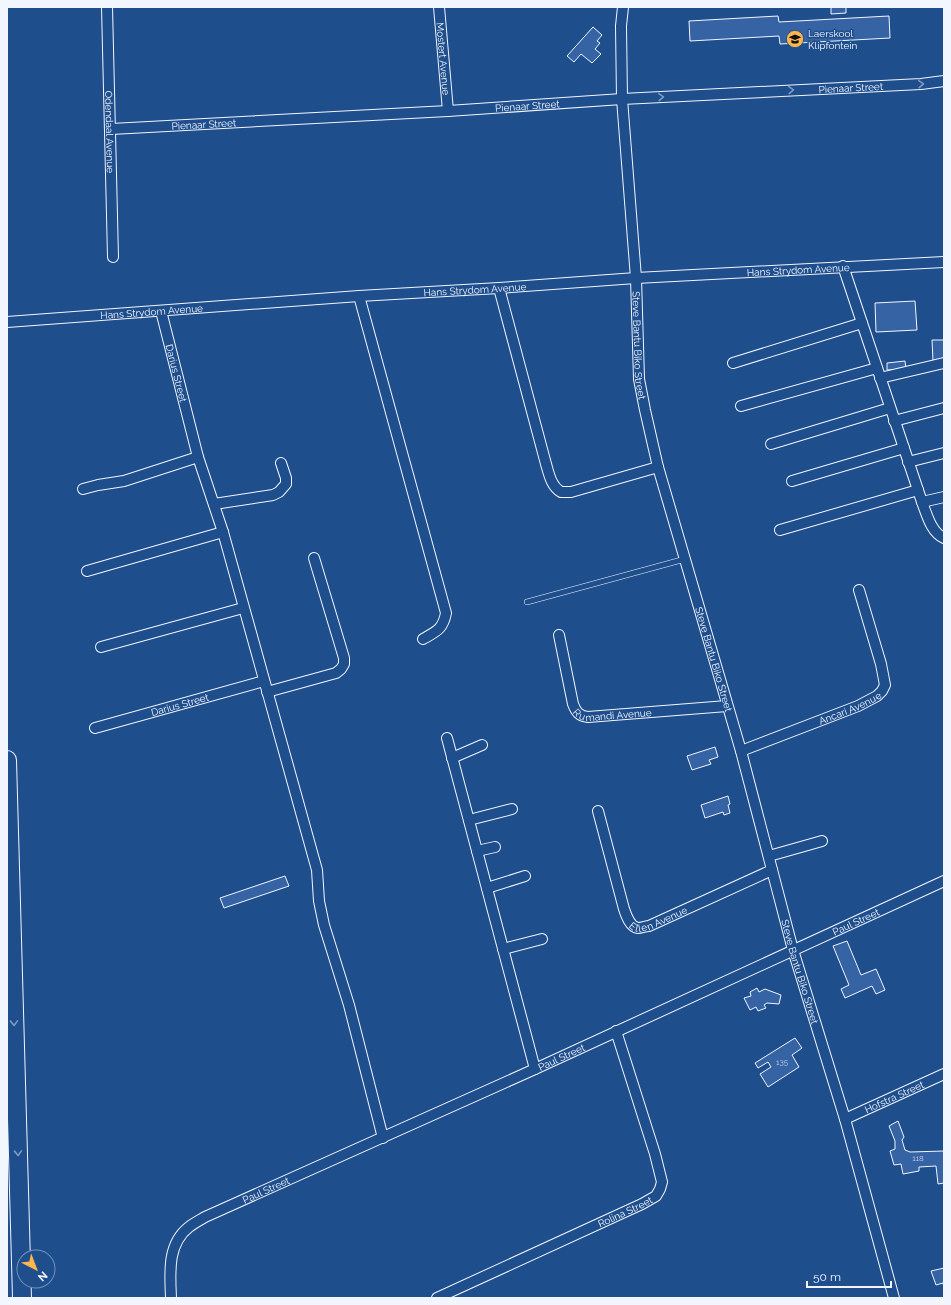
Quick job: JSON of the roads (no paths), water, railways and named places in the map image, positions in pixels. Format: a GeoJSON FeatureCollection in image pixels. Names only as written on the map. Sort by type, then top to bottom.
{"type":"FeatureCollection","features":[{"type":"Feature","properties":{"kind":"highway"},"geometry":{"type":"LineString","coordinates":[[7,760],[22,1298]]}},
{"type":"Feature","properties":{"kind":"street","name":"Odendaal Avenue"},"geometry":{"type":"LineString","coordinates":[[107,7],[113,257]]}},
{"type":"Feature","properties":{"kind":"street","name":"Mostert Avenue"},"geometry":{"type":"LineString","coordinates":[[440,7],[448,112]]}},
{"type":"Feature","properties":{"kind":"street","name":"Steve Bantu Biko Street"},"geometry":{"type":"LineString","coordinates":[[623,7],[621,26],[622,99],[636,278],[639,379],[645,410],[658,467],[741,751],[793,950],[845,1119],[894,1298]]}},
{"type":"Feature","properties":{"kind":"street","name":"Pienaar Street"},"geometry":{"type":"LineString","coordinates":[[111,129],[448,112],[622,99],[944,82]]}},
{"type":"Feature","properties":{"kind":"street","name":"Hans Strydom Avenue"},"geometry":{"type":"LineString","coordinates":[[7,322],[359,296],[636,278],[843,266],[944,262]]}},
{"type":"Feature","properties":{"kind":"street"},"geometry":{"type":"LineString","coordinates":[[843,266],[922,502],[935,530],[939,536],[944,538]]}},
{"type":"Feature","properties":{"kind":"street"},"geometry":{"type":"LineString","coordinates":[[499,288],[546,464],[551,481],[556,488],[561,492],[571,492],[658,467]]}},
{"type":"Feature","properties":{"kind":"street"},"geometry":{"type":"LineString","coordinates":[[359,296],[446,613],[439,630],[423,639]]}},
{"type":"Feature","properties":{"kind":"street","name":"Darius Street"},"geometry":{"type":"LineString","coordinates":[[161,311],[198,458],[223,532],[317,870],[319,901],[324,925],[349,1005],[383,1138]]}},
{"type":"Feature","properties":{"kind":"street"},"geometry":{"type":"LineString","coordinates":[[733,363],[862,323]]}},
{"type":"Feature","properties":{"kind":"street"},"geometry":{"type":"LineString","coordinates":[[880,378],[944,362]]}},
{"type":"Feature","properties":{"kind":"street"},"geometry":{"type":"LineString","coordinates":[[741,406],[877,368]]}},
{"type":"Feature","properties":{"kind":"street"},"geometry":{"type":"LineString","coordinates":[[770,444],[890,408]]}},
{"type":"Feature","properties":{"kind":"street"},"geometry":{"type":"LineString","coordinates":[[894,421],[944,408]]}},
{"type":"Feature","properties":{"kind":"street"},"geometry":{"type":"LineString","coordinates":[[792,481],[904,448]]}},
{"type":"Feature","properties":{"kind":"street"},"geometry":{"type":"LineString","coordinates":[[908,462],[944,453]]}},
{"type":"Feature","properties":{"kind":"street"},"geometry":{"type":"LineString","coordinates":[[84,490],[98,485],[124,481],[198,458]]}},
{"type":"Feature","properties":{"kind":"street"},"geometry":{"type":"LineString","coordinates":[[214,504],[272,495],[279,492],[286,484],[286,478],[281,463]]}},
{"type":"Feature","properties":{"kind":"street"},"geometry":{"type":"LineString","coordinates":[[780,530],[918,490]]}},
{"type":"Feature","properties":{"kind":"street"},"geometry":{"type":"LineString","coordinates":[[922,502],[944,496]]}},
{"type":"Feature","properties":{"kind":"street"},"geometry":{"type":"LineString","coordinates":[[87,571],[223,532]]}},
{"type":"Feature","properties":{"kind":"street"},"geometry":{"type":"LineString","coordinates":[[267,692],[336,673],[344,664],[342,647],[314,558]]}},
{"type":"Feature","properties":{"kind":"street","name":"Ancari Avenue"},"geometry":{"type":"LineString","coordinates":[[741,751],[858,706],[878,696],[882,691],[885,685],[881,664],[859,590]]}},
{"type":"Feature","properties":{"kind":"street"},"geometry":{"type":"LineString","coordinates":[[101,647],[243,608]]}},
{"type":"Feature","properties":{"kind":"street","name":"Rumandi Avenue"},"geometry":{"type":"LineString","coordinates":[[559,635],[573,704],[578,714],[582,716],[588,717],[727,706]]}},
{"type":"Feature","properties":{"kind":"street","name":"Darius Street"},"geometry":{"type":"LineString","coordinates":[[95,728],[264,681]]}},
{"type":"Feature","properties":{"kind":"street"},"geometry":{"type":"LineString","coordinates":[[447,738],[535,1069]]}},
{"type":"Feature","properties":{"kind":"street"},"geometry":{"type":"LineString","coordinates":[[452,758],[482,745]]}},
{"type":"Feature","properties":{"kind":"street"},"geometry":{"type":"LineString","coordinates":[[468,820],[512,809]]}},
{"type":"Feature","properties":{"kind":"street","name":"Ellen Avenue"},"geometry":{"type":"LineString","coordinates":[[598,811],[627,918],[633,926],[638,928],[649,926],[772,870]]}},
{"type":"Feature","properties":{"kind":"street"},"geometry":{"type":"LineString","coordinates":[[769,856],[822,841]]}},
{"type":"Feature","properties":{"kind":"street"},"geometry":{"type":"LineString","coordinates":[[477,851],[495,847]]}},
{"type":"Feature","properties":{"kind":"street"},"geometry":{"type":"LineString","coordinates":[[487,888],[524,876]]}},
{"type":"Feature","properties":{"kind":"street","name":"Paul Street"},"geometry":{"type":"LineString","coordinates":[[171,1298],[170,1274],[172,1253],[175,1244],[180,1236],[189,1227],[205,1217],[535,1069],[944,881]]}},
{"type":"Feature","properties":{"kind":"street"},"geometry":{"type":"LineString","coordinates":[[503,949],[542,939]]}},
{"type":"Feature","properties":{"kind":"street","name":"Rolina Street"},"geometry":{"type":"LineString","coordinates":[[437,1298],[642,1204],[656,1196],[662,1182],[657,1160],[616,1032]]}},
{"type":"Feature","properties":{"kind":"street","name":"Hofstra Street"},"geometry":{"type":"LineString","coordinates":[[845,1119],[944,1074]]}},
{"type":"Feature","properties":{"kind":"lane"},"geometry":{"type":"LineString","coordinates":[[526,602],[684,559]]}},
{"type":"Feature","properties":{"kind":"place","name":"Laerskool Klipfontein"},"geometry":{"type":"Point","coordinates":[795,39]}}]}
